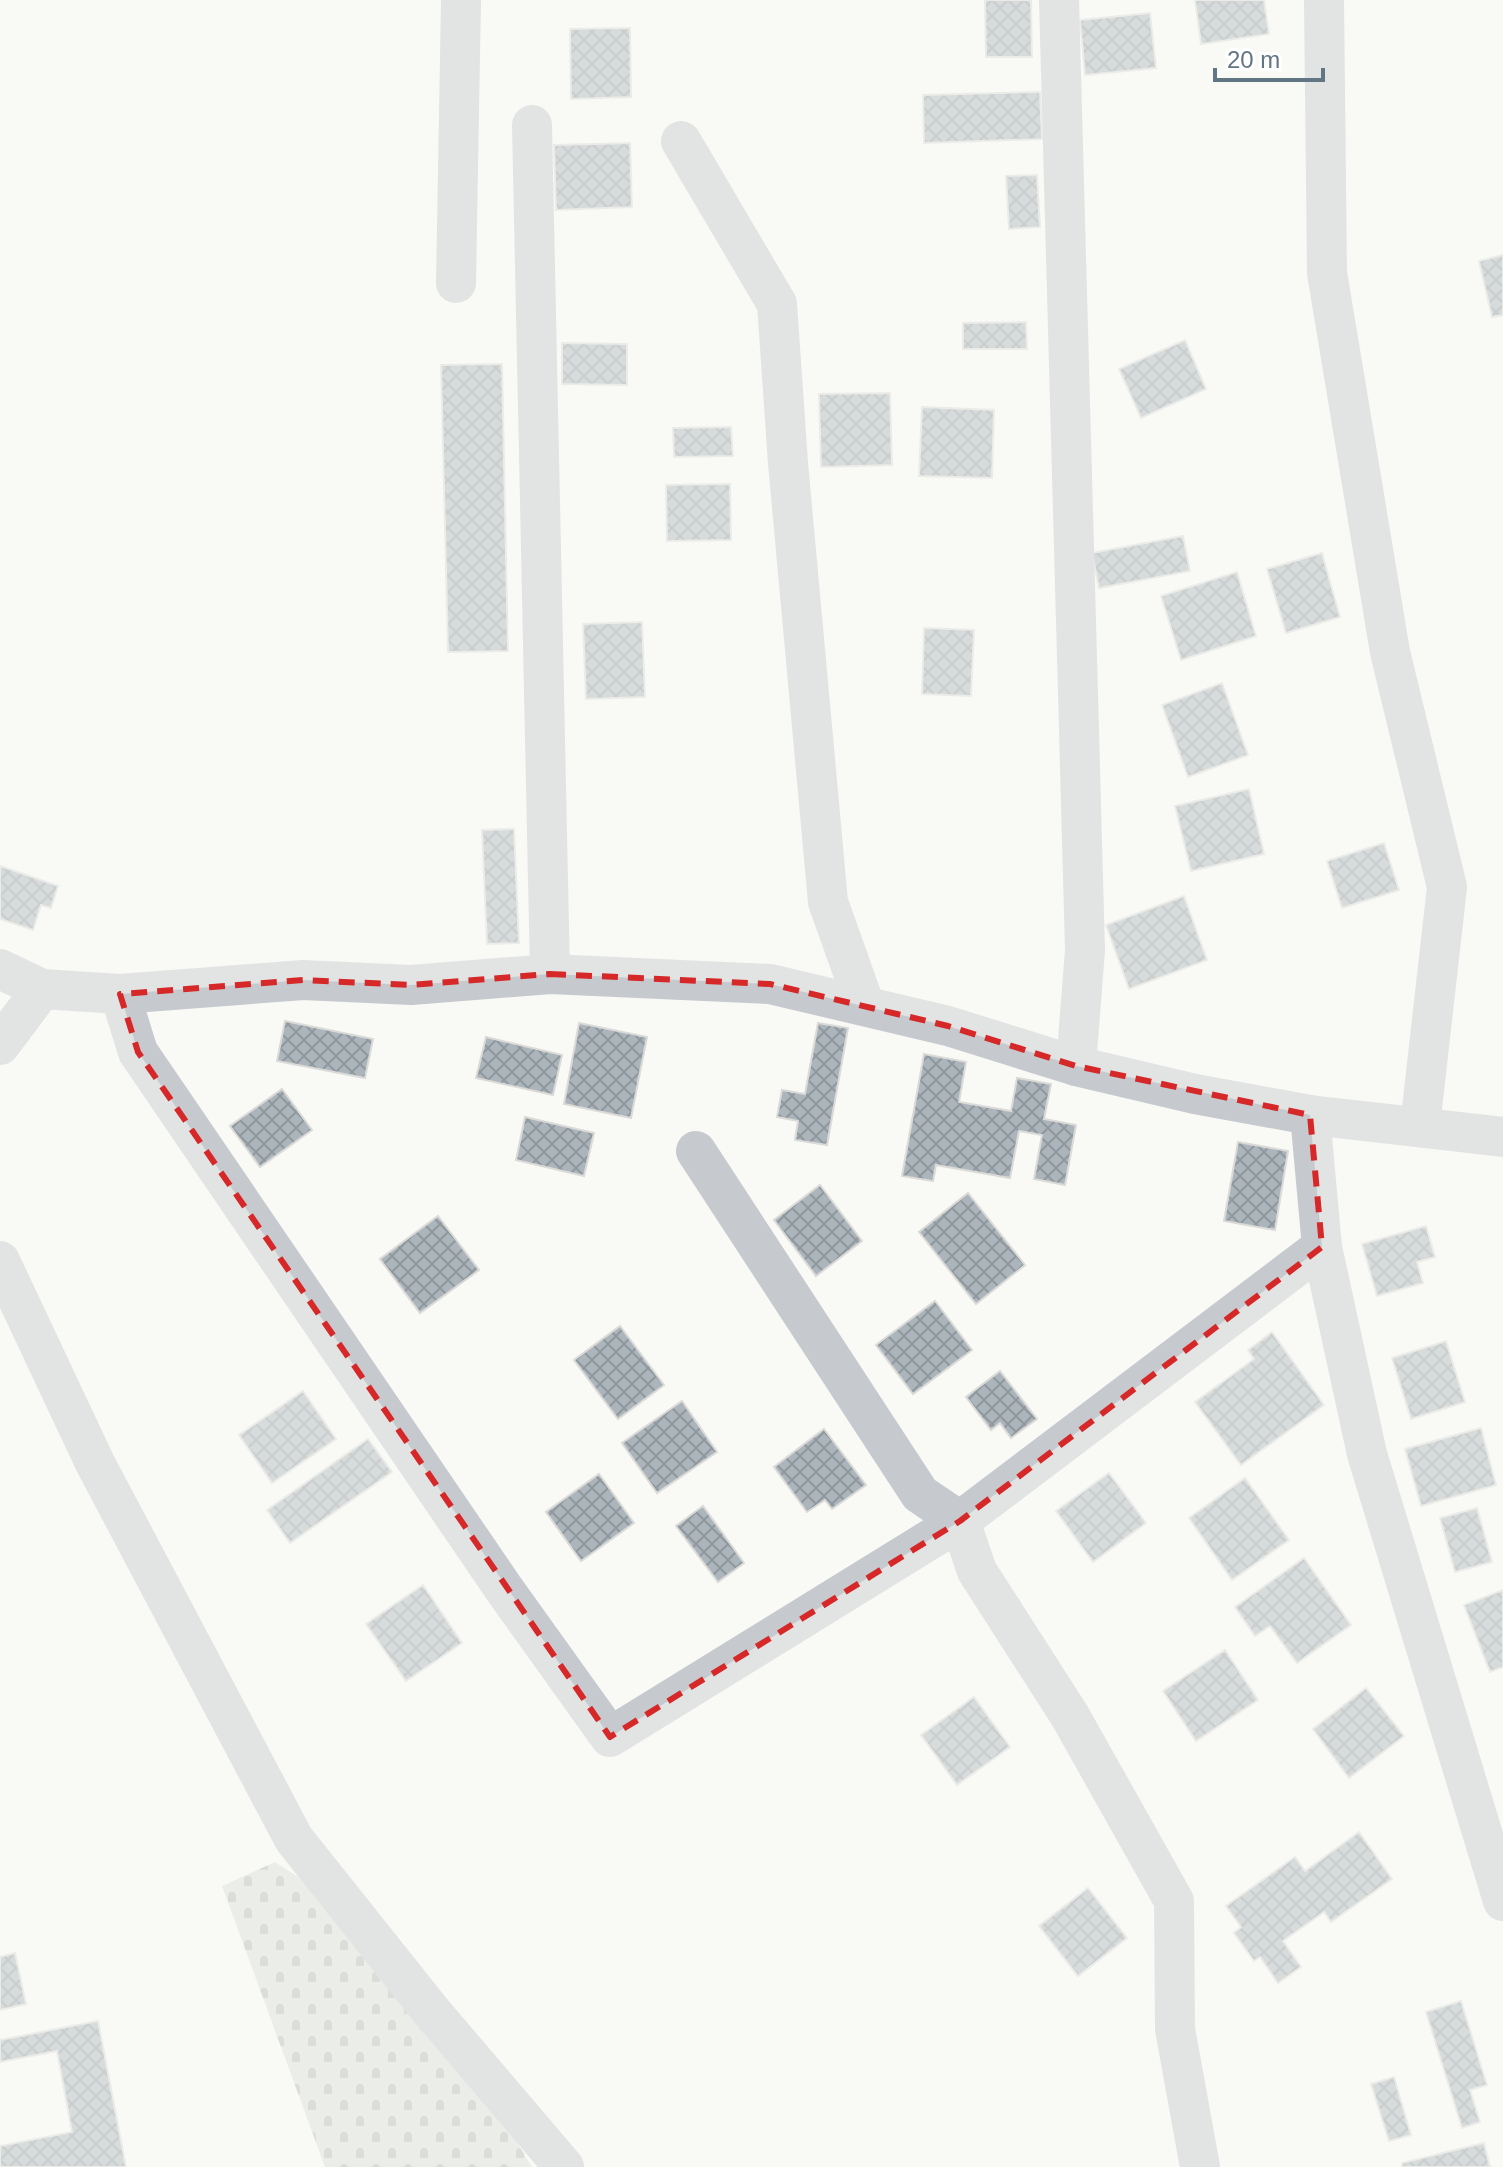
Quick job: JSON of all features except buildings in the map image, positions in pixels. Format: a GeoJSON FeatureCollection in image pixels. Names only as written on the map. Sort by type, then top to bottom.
{"type":"FeatureCollection","features":[{"type":"Feature","properties":{"kind":"street"},"geometry":{"type":"LineString","coordinates":[[456,283],[461,0]]}},
{"type":"Feature","properties":{"kind":"street"},"geometry":{"type":"LineString","coordinates":[[1059,0],[1085,950],[1076,1066]]}},
{"type":"Feature","properties":{"kind":"street"},"geometry":{"type":"LineString","coordinates":[[1324,0],[1327,273],[1390,652],[1447,887],[1420,1126]]}},
{"type":"Feature","properties":{"kind":"street"},"geometry":{"type":"LineString","coordinates":[[532,125],[550,974]]}},
{"type":"Feature","properties":{"kind":"street"},"geometry":{"type":"LineString","coordinates":[[681,141],[777,304],[788,463],[828,902],[865,1006]]}},
{"type":"Feature","properties":{"kind":"street"},"geometry":{"type":"LineString","coordinates":[[0,969],[42,989],[120,994],[303,980],[411,985],[550,974],[770,984],[948,1026],[1076,1066],[1195,1094],[1310,1115],[1503,1137]]}},
{"type":"Feature","properties":{"kind":"street"},"geometry":{"type":"LineString","coordinates":[[0,1045],[42,989]]}},
{"type":"Feature","properties":{"kind":"street"},"geometry":{"type":"LineString","coordinates":[[120,994],[138,1052],[504,1589],[610,1737],[960,1521],[1322,1247]]}},
{"type":"Feature","properties":{"kind":"street"},"geometry":{"type":"LineString","coordinates":[[1310,1115],[1322,1247],[1367,1454],[1503,1901]]}},
{"type":"Feature","properties":{"kind":"street"},"geometry":{"type":"LineString","coordinates":[[696,1151],[920,1494],[960,1521],[977,1571],[1070,1716],[1174,1901],[1175,2029],[1200,2167]]}},
{"type":"Feature","properties":{"kind":"street"},"geometry":{"type":"LineString","coordinates":[[0,1261],[95,1463],[294,1839],[431,2011],[564,2167]]}},
{"type":"Feature","properties":{"kind":"highlighted area"},"geometry":{"type":"Polygon","coordinates":[[[550,974],[770,984],[948,1026],[1076,1066],[1310,1115],[1322,1247],[960,1521],[610,1737],[138,1052],[120,994],[303,980],[411,985],[550,974]]]}},
{"type":"Feature","properties":{"kind":"green space"},"geometry":{"type":"Polygon","coordinates":[[[275,1862],[322,1892],[493,2103],[532,2167],[325,2167],[222,1886],[275,1862]]]}}]}
